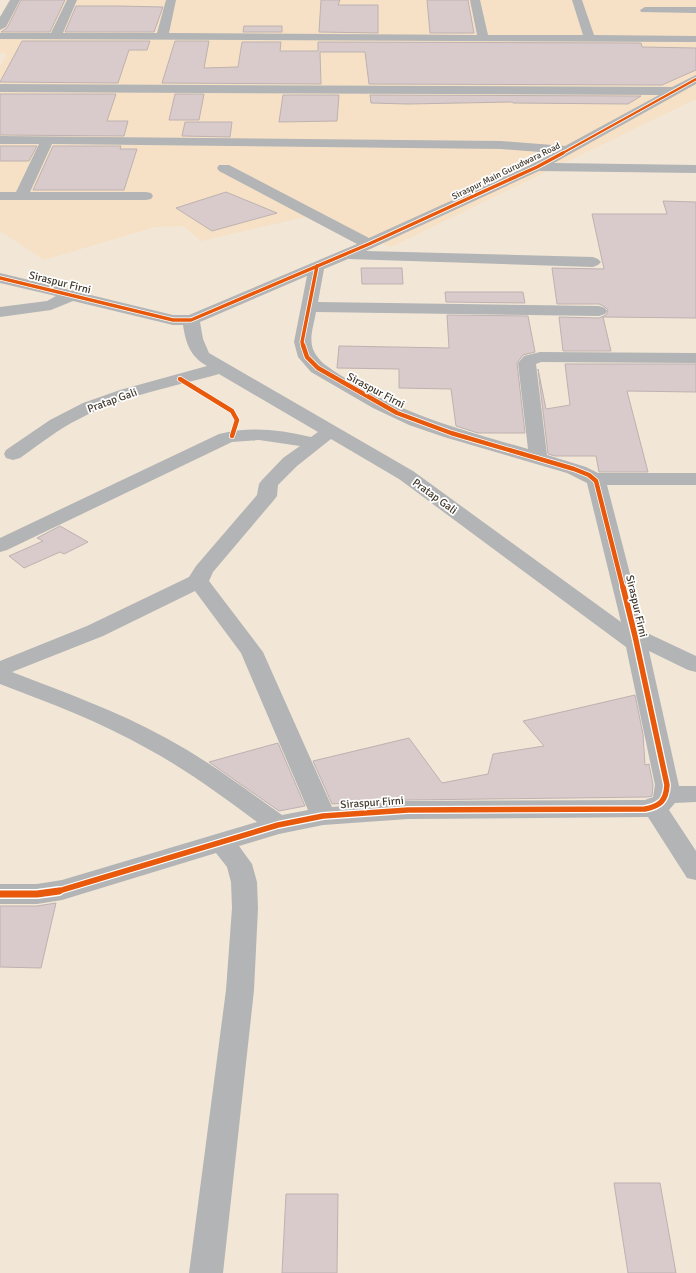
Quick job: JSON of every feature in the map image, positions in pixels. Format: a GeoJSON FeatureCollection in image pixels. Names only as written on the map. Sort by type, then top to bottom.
{"type":"FeatureCollection","features":[{"type":"Feature","properties":{"kind":"street"},"geometry":{"type":"LineString","coordinates":[[0,27],[15,0]]}},
{"type":"Feature","properties":{"kind":"street"},"geometry":{"type":"LineString","coordinates":[[55,37],[72,0]]}},
{"type":"Feature","properties":{"kind":"street"},"geometry":{"type":"LineString","coordinates":[[162,37],[171,0]]}},
{"type":"Feature","properties":{"kind":"street"},"geometry":{"type":"LineString","coordinates":[[475,0],[483,37]]}},
{"type":"Feature","properties":{"kind":"street"},"geometry":{"type":"LineString","coordinates":[[577,0],[589,37]]}},
{"type":"Feature","properties":{"kind":"street"},"geometry":{"type":"LineString","coordinates":[[645,10],[696,10]]}},
{"type":"Feature","properties":{"kind":"street"},"geometry":{"type":"LineString","coordinates":[[0,36],[589,37],[696,39]]}},
{"type":"Feature","properties":{"kind":"street","name":"Siraspur Main Gurudwara Road"},"geometry":{"type":"LineString","coordinates":[[317,266],[369,244],[537,167],[673,91],[696,80]]}},
{"type":"Feature","properties":{"kind":"street"},"geometry":{"type":"LineString","coordinates":[[0,88],[673,91]]}},
{"type":"Feature","properties":{"kind":"street"},"geometry":{"type":"LineString","coordinates":[[0,140],[500,145],[568,150]]}},
{"type":"Feature","properties":{"kind":"street"},"geometry":{"type":"LineString","coordinates":[[21,196],[47,141]]}},
{"type":"Feature","properties":{"kind":"street"},"geometry":{"type":"LineString","coordinates":[[537,167],[696,170]]}},
{"type":"Feature","properties":{"kind":"street"},"geometry":{"type":"LineString","coordinates":[[224,168],[369,244]]}},
{"type":"Feature","properties":{"kind":"street"},"geometry":{"type":"LineString","coordinates":[[0,196],[146,196]]}},
{"type":"Feature","properties":{"kind":"street"},"geometry":{"type":"LineString","coordinates":[[344,254],[593,262]]}},
{"type":"Feature","properties":{"kind":"street","name":"Siraspur Firni"},"geometry":{"type":"LineString","coordinates":[[0,894],[37,894],[62,890],[278,825],[323,816],[408,810],[645,809],[661,801],[668,785],[598,483],[594,479],[538,457],[415,421],[376,403],[328,376],[306,358],[303,348],[317,266]]}},
{"type":"Feature","properties":{"kind":"street","name":"Siraspur Firni"},"geometry":{"type":"LineString","coordinates":[[0,278],[173,320],[191,320],[317,266]]}},
{"type":"Feature","properties":{"kind":"street"},"geometry":{"type":"LineString","coordinates":[[0,312],[51,305],[72,295]]}},
{"type":"Feature","properties":{"kind":"street"},"geometry":{"type":"LineString","coordinates":[[309,306],[599,311]]}},
{"type":"Feature","properties":{"kind":"street","name":"Pratap Gali"},"geometry":{"type":"LineString","coordinates":[[191,320],[194,341],[197,349],[203,357],[322,437],[406,475],[635,640]]}},
{"type":"Feature","properties":{"kind":"street"},"geometry":{"type":"LineString","coordinates":[[538,457],[527,363],[530,360],[540,357],[696,358]]}},
{"type":"Feature","properties":{"kind":"street","name":"Pratap Gali"},"geometry":{"type":"LineString","coordinates":[[13,454],[60,422],[90,407],[140,390],[221,368]]}},
{"type":"Feature","properties":{"kind":"street"},"geometry":{"type":"LineString","coordinates":[[0,546],[226,438],[242,435],[292,438],[322,437]]}},
{"type":"Feature","properties":{"kind":"street"},"geometry":{"type":"LineString","coordinates":[[0,669],[95,630],[198,580],[203,570],[267,496],[269,484],[290,462],[322,437]]}},
{"type":"Feature","properties":{"kind":"street"},"geometry":{"type":"LineString","coordinates":[[594,479],[696,479]]}},
{"type":"Feature","properties":{"kind":"street"},"geometry":{"type":"LineString","coordinates":[[198,580],[252,652],[323,816]]}},
{"type":"Feature","properties":{"kind":"street","name":"Siraspur Firni"},"geometry":{"type":"LineString","coordinates":[[635,640],[696,665]]}},
{"type":"Feature","properties":{"kind":"street"},"geometry":{"type":"LineString","coordinates":[[0,676],[42,691],[138,733],[213,777],[278,825]]}},
{"type":"Feature","properties":{"kind":"street"},"geometry":{"type":"LineString","coordinates":[[696,794],[661,801],[696,871]]}},
{"type":"Feature","properties":{"kind":"street"},"geometry":{"type":"LineString","coordinates":[[206,1273],[240,990],[245,908],[244,882],[239,864],[221,842]]}},
{"type":"Feature","properties":{"kind":"shaded area"},"geometry":{"type":"Polygon","coordinates":[[[11,0],[696,0],[696,99],[391,247],[305,217],[201,241],[183,226],[155,227],[44,260],[0,231],[0,66],[7,54],[0,53],[0,18],[11,0]]]}},
{"type":"Feature","properties":{"kind":"building"},"geometry":{"type":"Polygon","coordinates":[[[21,0],[65,0],[50,32],[1,32],[7,28],[21,0]]]}},
{"type":"Feature","properties":{"kind":"building"},"geometry":{"type":"Polygon","coordinates":[[[321,0],[340,0],[338,5],[378,5],[378,33],[319,32],[321,0]]]}},
{"type":"Feature","properties":{"kind":"building"},"geometry":{"type":"Polygon","coordinates":[[[427,0],[468,0],[474,33],[430,33],[427,0]]]}},
{"type":"Feature","properties":{"kind":"building"},"geometry":{"type":"Polygon","coordinates":[[[76,6],[163,7],[154,32],[65,32],[76,6]]]}},
{"type":"Feature","properties":{"kind":"building"},"geometry":{"type":"Polygon","coordinates":[[[244,26],[282,26],[282,32],[243,32],[244,26]]]}},
{"type":"Feature","properties":{"kind":"building"},"geometry":{"type":"Polygon","coordinates":[[[22,41],[150,41],[147,50],[129,50],[118,83],[0,82],[22,41]]]}},
{"type":"Feature","properties":{"kind":"building"},"geometry":{"type":"Polygon","coordinates":[[[175,41],[209,41],[204,68],[238,67],[242,42],[281,42],[280,51],[318,51],[318,42],[641,43],[642,47],[696,48],[696,70],[662,85],[369,84],[365,52],[320,52],[321,84],[162,83],[175,41]]]}},
{"type":"Feature","properties":{"kind":"building"},"geometry":{"type":"Polygon","coordinates":[[[0,94],[116,94],[107,121],[128,121],[124,136],[0,135],[0,94]]]}},
{"type":"Feature","properties":{"kind":"building"},"geometry":{"type":"Polygon","coordinates":[[[175,94],[204,94],[199,120],[169,120],[175,94]]]}},
{"type":"Feature","properties":{"kind":"building"},"geometry":{"type":"Polygon","coordinates":[[[283,95],[339,95],[337,121],[279,122],[283,95]]]}},
{"type":"Feature","properties":{"kind":"building"},"geometry":{"type":"Polygon","coordinates":[[[370,95],[641,96],[628,104],[512,102],[408,104],[371,103],[370,95]]]}},
{"type":"Feature","properties":{"kind":"building"},"geometry":{"type":"Polygon","coordinates":[[[185,122],[232,122],[230,137],[182,136],[185,122]]]}},
{"type":"Feature","properties":{"kind":"building"},"geometry":{"type":"Polygon","coordinates":[[[0,146],[37,146],[29,161],[0,161],[0,146]]]}},
{"type":"Feature","properties":{"kind":"building"},"geometry":{"type":"Polygon","coordinates":[[[53,146],[121,146],[120,149],[137,149],[124,190],[33,190],[53,146]]]}},
{"type":"Feature","properties":{"kind":"building"},"geometry":{"type":"Polygon","coordinates":[[[226,192],[277,213],[212,231],[176,208],[226,192]]]}},
{"type":"Feature","properties":{"kind":"building"},"geometry":{"type":"Polygon","coordinates":[[[663,201],[696,202],[696,318],[603,317],[611,351],[563,351],[559,317],[599,318],[606,315],[608,310],[599,304],[557,304],[552,268],[604,269],[592,214],[667,214],[663,201]]]}},
{"type":"Feature","properties":{"kind":"building"},"geometry":{"type":"Polygon","coordinates":[[[361,268],[402,268],[403,284],[362,284],[361,268]]]}},
{"type":"Feature","properties":{"kind":"building"},"geometry":{"type":"Polygon","coordinates":[[[445,292],[523,292],[525,303],[446,302],[445,292]]]}},
{"type":"Feature","properties":{"kind":"building"},"geometry":{"type":"Polygon","coordinates":[[[447,315],[528,316],[535,352],[523,355],[517,363],[525,433],[478,433],[456,426],[451,389],[399,388],[399,369],[337,368],[339,346],[449,348],[447,315]]]}},
{"type":"Feature","properties":{"kind":"building"},"geometry":{"type":"Polygon","coordinates":[[[565,364],[696,364],[696,392],[627,391],[648,472],[599,472],[596,456],[555,456],[548,454],[538,369],[546,409],[570,405],[565,364]]]}},
{"type":"Feature","properties":{"kind":"building"},"geometry":{"type":"Polygon","coordinates":[[[60,526],[88,542],[64,554],[60,552],[24,568],[9,556],[43,541],[37,538],[60,526]]]}},
{"type":"Feature","properties":{"kind":"building"},"geometry":{"type":"Polygon","coordinates":[[[635,695],[643,734],[645,765],[649,764],[653,785],[652,796],[648,797],[408,800],[332,804],[313,761],[409,738],[442,783],[488,774],[493,754],[544,746],[523,721],[635,695]]]}},
{"type":"Feature","properties":{"kind":"building"},"geometry":{"type":"Polygon","coordinates":[[[278,743],[305,806],[279,811],[209,762],[278,743]]]}},
{"type":"Feature","properties":{"kind":"building"},"geometry":{"type":"Polygon","coordinates":[[[56,903],[41,968],[0,967],[0,906],[37,906],[56,903]]]}},
{"type":"Feature","properties":{"kind":"building"},"geometry":{"type":"Polygon","coordinates":[[[614,1183],[660,1183],[676,1273],[628,1273],[614,1183]]]}},
{"type":"Feature","properties":{"kind":"building"},"geometry":{"type":"Polygon","coordinates":[[[286,1194],[338,1194],[337,1273],[282,1273],[286,1194]]]}},
{"type":"Feature","properties":{"kind":"cycle path"},"geometry":{"type":"LineString","coordinates":[[0,278],[173,320],[191,320],[369,244],[537,167],[696,79]]}},
{"type":"Feature","properties":{"kind":"cycle path"},"geometry":{"type":"LineString","coordinates":[[0,894],[37,894],[62,890],[278,825],[323,816],[408,810],[645,809],[655,807],[664,800],[667,785],[635,636],[596,481],[589,475],[574,469],[451,433],[406,417],[371,400],[318,368],[307,357],[303,350],[302,342],[317,266]]}},
{"type":"Feature","properties":{"kind":"cycle path"},"geometry":{"type":"LineString","coordinates":[[180,379],[232,411],[237,420],[232,436]]}}]}
